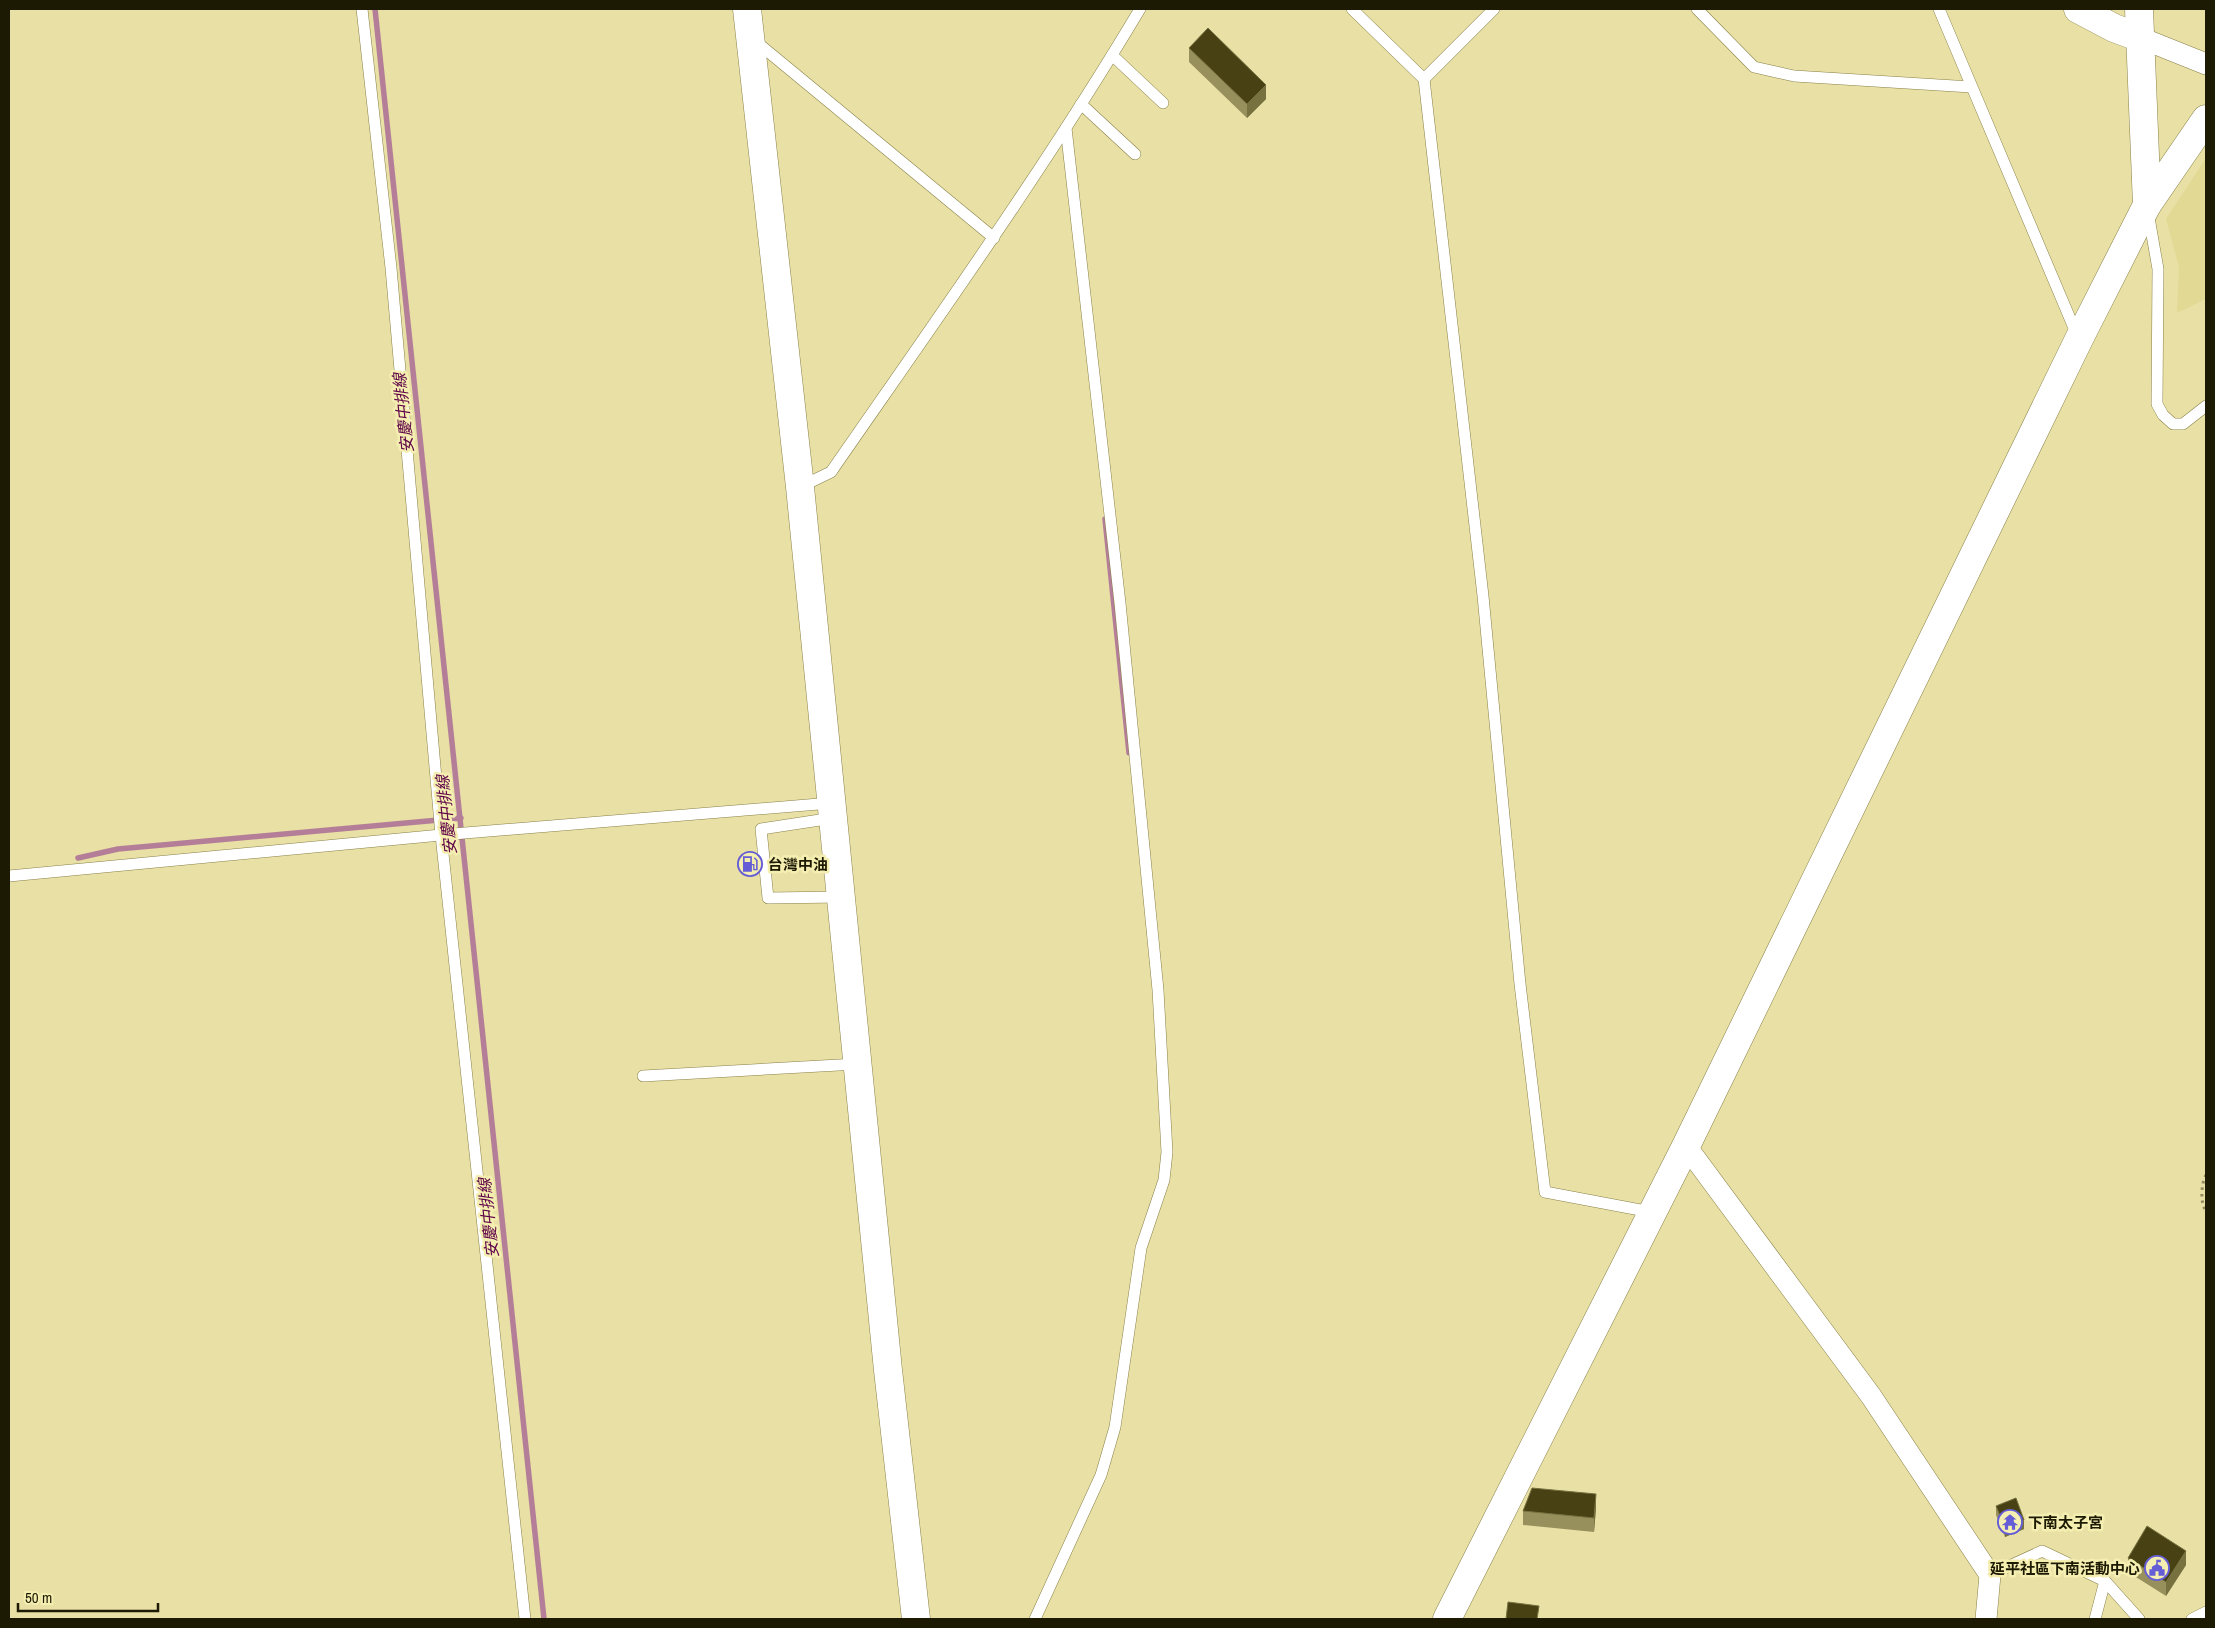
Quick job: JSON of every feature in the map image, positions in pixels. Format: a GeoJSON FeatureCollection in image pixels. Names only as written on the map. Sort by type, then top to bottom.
{"type":"FeatureCollection","features":[{"type":"Feature","properties":{"kind":"main road"},"geometry":{"type":"LineString","coordinates":[[746,9],[800,487],[888,1370],[916,1619]]}},
{"type":"Feature","properties":{"kind":"main road"},"geometry":{"type":"LineString","coordinates":[[2078,9],[2114,28],[2141,38]]}},
{"type":"Feature","properties":{"kind":"main road"},"geometry":{"type":"LineString","coordinates":[[2139,9],[2147,205]]}},
{"type":"Feature","properties":{"kind":"main road"},"geometry":{"type":"LineString","coordinates":[[1447,1619],[1686,1146],[2079,339],[2147,205],[2202,132]]}},
{"type":"Feature","properties":{"kind":"street"},"geometry":{"type":"LineString","coordinates":[[2141,38],[2206,64]]}},
{"type":"Feature","properties":{"kind":"street"},"geometry":{"type":"LineString","coordinates":[[1686,1146],[1872,1396],[1990,1575],[1986,1619]]}},
{"type":"Feature","properties":{"kind":"lane"},"geometry":{"type":"LineString","coordinates":[[362,9],[391,268],[525,1619]]}},
{"type":"Feature","properties":{"kind":"lane"},"geometry":{"type":"LineString","coordinates":[[800,487],[831,472],[994,238],[1066,128],[1140,9]]}},
{"type":"Feature","properties":{"kind":"lane"},"geometry":{"type":"LineString","coordinates":[[1352,9],[1424,79],[1482,586],[1520,984],[1545,1192],[1651,1212]]}},
{"type":"Feature","properties":{"kind":"lane"},"geometry":{"type":"LineString","coordinates":[[1424,79],[1494,9]]}},
{"type":"Feature","properties":{"kind":"lane"},"geometry":{"type":"LineString","coordinates":[[1697,9],[1754,67],[1794,76],[1971,87]]}},
{"type":"Feature","properties":{"kind":"lane"},"geometry":{"type":"LineString","coordinates":[[1939,9],[2079,339]]}},
{"type":"Feature","properties":{"kind":"lane"},"geometry":{"type":"LineString","coordinates":[[749,36],[994,238]]}},
{"type":"Feature","properties":{"kind":"lane"},"geometry":{"type":"LineString","coordinates":[[1112,55],[1163,103]]}},
{"type":"Feature","properties":{"kind":"lane"},"geometry":{"type":"LineString","coordinates":[[1081,104],[1135,154]]}},
{"type":"Feature","properties":{"kind":"lane"},"geometry":{"type":"LineString","coordinates":[[1035,1619],[1102,1475],[1115,1427],[1141,1248],[1164,1180],[1167,1152],[1158,990],[1120,603],[1066,128]]}},
{"type":"Feature","properties":{"kind":"lane"},"geometry":{"type":"LineString","coordinates":[[2147,205],[2158,269],[2157,404],[2163,415],[2173,424],[2183,424],[2206,406]]}},
{"type":"Feature","properties":{"kind":"lane"},"geometry":{"type":"LineString","coordinates":[[9,876],[446,834],[832,810]]}},
{"type":"Feature","properties":{"kind":"lane"},"geometry":{"type":"LineString","coordinates":[[832,810],[761,830],[768,898],[841,897]]}},
{"type":"Feature","properties":{"kind":"lane"},"geometry":{"type":"LineString","coordinates":[[643,1076],[857,1064]]}},
{"type":"Feature","properties":{"kind":"lane"},"geometry":{"type":"LineString","coordinates":[[1990,1575],[2042,1551],[2106,1581],[2139,1619]]}},
{"type":"Feature","properties":{"kind":"lane"},"geometry":{"type":"LineString","coordinates":[[2095,1619],[2106,1581]]}},
{"type":"Feature","properties":{"kind":"lane"},"geometry":{"type":"LineString","coordinates":[[2192,1619],[2206,1612]]}},
{"type":"Feature","properties":{"kind":"path"},"geometry":{"type":"LineString","coordinates":[[2206,1176],[2203,1181],[2203,1206],[2206,1211]]}},
{"type":"Feature","properties":{"kind":"shaded area"},"geometry":{"type":"Polygon","coordinates":[[[2206,158],[2206,299],[2177,313],[2179,267],[2166,219],[2206,158]]]}},
{"type":"Feature","properties":{"kind":"building"},"geometry":{"type":"Polygon","coordinates":[[[1208,28],[1266,85],[1247,104],[1189,48],[1208,28]]]}},
{"type":"Feature","properties":{"kind":"building"},"geometry":{"type":"Polygon","coordinates":[[[1532,1488],[1596,1494],[1594,1518],[1523,1511],[1532,1488]]]}},
{"type":"Feature","properties":{"kind":"building"},"geometry":{"type":"Polygon","coordinates":[[[2016,1498],[2024,1520],[2005,1528],[1996,1506],[2016,1498]]]}},
{"type":"Feature","properties":{"kind":"building"},"geometry":{"type":"Polygon","coordinates":[[[2147,1526],[2186,1551],[2166,1582],[2128,1558],[2147,1526]]]}},
{"type":"Feature","properties":{"kind":"building"},"geometry":{"type":"Polygon","coordinates":[[[1508,1602],[1539,1606],[1537,1619],[1506,1619],[1508,1602]]]}},
{"type":"Feature","properties":{"kind":"waterway","name":"安慶中排線"},"geometry":{"type":"LineString","coordinates":[[375,9],[544,1619]]}},
{"type":"Feature","properties":{"kind":"waterway"},"geometry":{"type":"LineString","coordinates":[[1105,519],[1129,753]]}},
{"type":"Feature","properties":{"kind":"waterway"},"geometry":{"type":"LineString","coordinates":[[78,858],[118,849],[461,818]]}},
{"type":"Feature","properties":{"kind":"place","name":"台灣中油"},"geometry":{"type":"Point","coordinates":[750,864]}},
{"type":"Feature","properties":{"kind":"place","name":"下南太子宮"},"geometry":{"type":"Point","coordinates":[2010,1522]}},
{"type":"Feature","properties":{"kind":"place","name":"延平社區下南活動中心"},"geometry":{"type":"Point","coordinates":[2157,1568]}}]}
